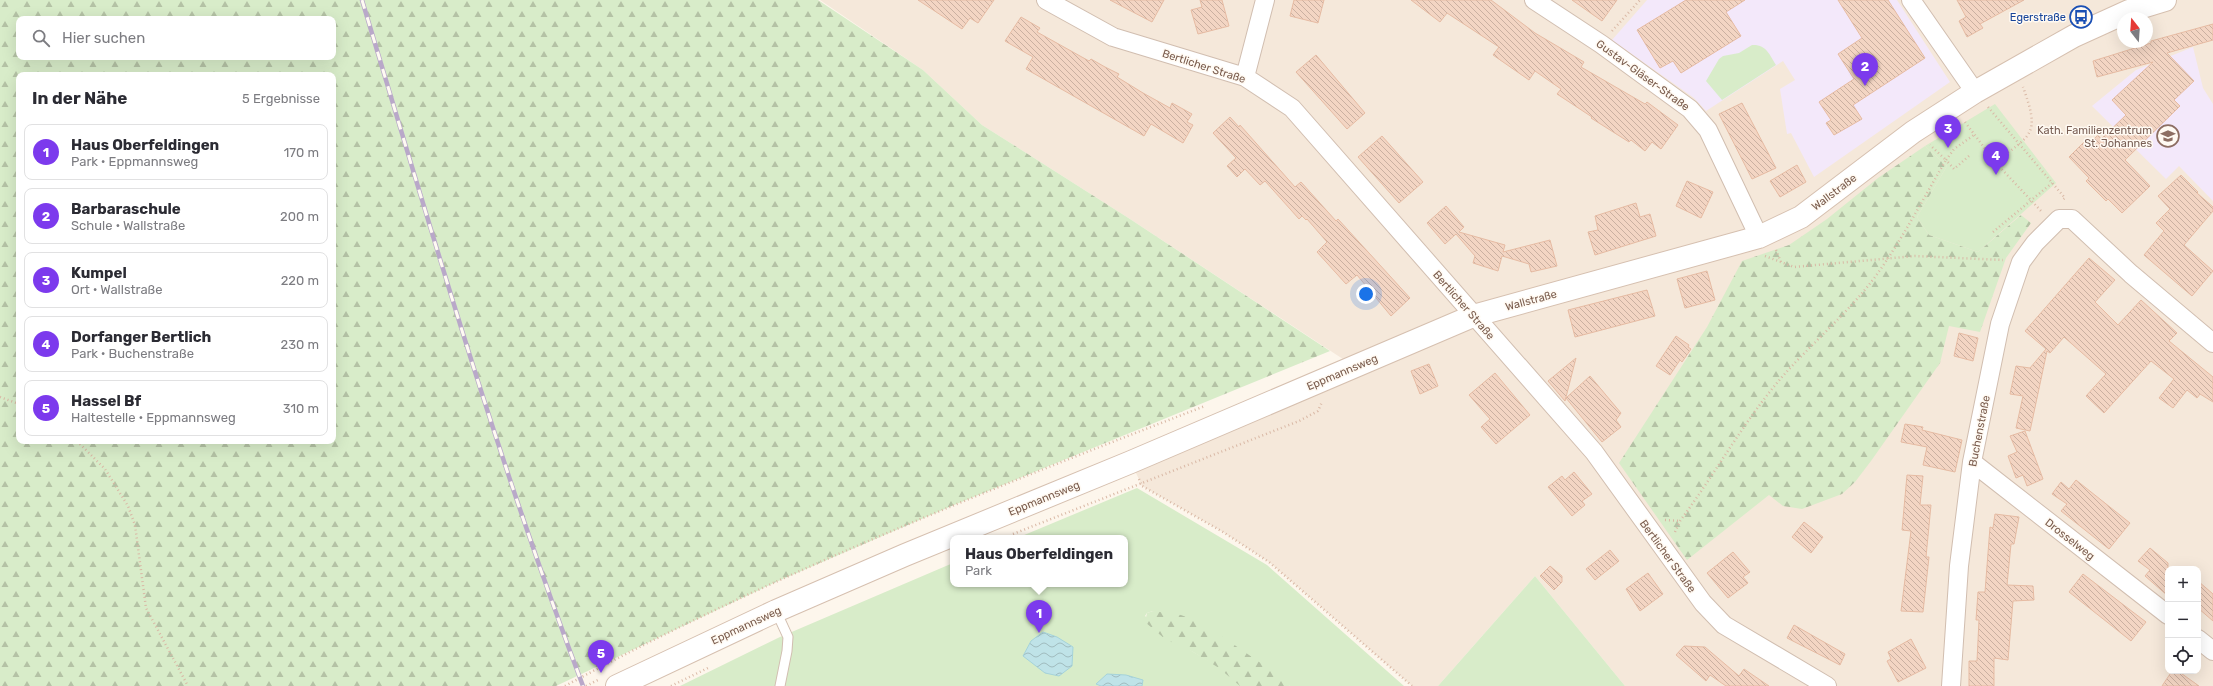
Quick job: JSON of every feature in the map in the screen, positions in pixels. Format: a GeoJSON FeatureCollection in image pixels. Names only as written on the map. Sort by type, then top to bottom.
{"type":"FeatureCollection","features":[{"type":"Feature","properties":{"kind":"street","name":"Bertlicher Straße"},"geometry":{"type":"LineString","coordinates":[[1046,0],[1113,37],[1245,77],[1292,108],[1473,316],[1594,452],[1703,603],[1724,625],[1827,686]]}},
{"type":"Feature","properties":{"kind":"street"},"geometry":{"type":"LineString","coordinates":[[1245,77],[1265,0]]}},
{"type":"Feature","properties":{"kind":"street","name":"Gustav-Gläser-Straße"},"geometry":{"type":"LineString","coordinates":[[1534,0],[1601,44],[1695,114],[1708,130],[1756,238]]}},
{"type":"Feature","properties":{"kind":"street"},"geometry":{"type":"LineString","coordinates":[[1912,0],[1980,98]]}},
{"type":"Feature","properties":{"kind":"street","name":"Wallstraße"},"geometry":{"type":"LineString","coordinates":[[1473,316],[1756,238],[1801,217],[1908,136],[1953,105],[1980,98],[2074,36],[2129,11],[2165,0]]}},
{"type":"Feature","properties":{"kind":"street","name":"Buchenstraße"},"geometry":{"type":"LineString","coordinates":[[1951,686],[1959,566],[1972,462],[2000,324],[2021,262],[2035,243],[2059,219],[2072,220],[2131,274],[2213,343]]}},
{"type":"Feature","properties":{"kind":"street","name":"Eppmannsweg"},"geometry":{"type":"LineString","coordinates":[[954,535],[1131,462],[1473,316]]}},
{"type":"Feature","properties":{"kind":"street","name":"Drosselweg"},"geometry":{"type":"LineString","coordinates":[[1972,462],[2165,614]]}},
{"type":"Feature","properties":{"kind":"street","name":"Eppmannsweg"},"geometry":{"type":"LineString","coordinates":[[617,686],[776,611],[950,536]]}},
{"type":"Feature","properties":{"kind":"street"},"geometry":{"type":"LineString","coordinates":[[2201,641],[2213,651]]}},
{"type":"Feature","properties":{"kind":"lane"},"geometry":{"type":"LineString","coordinates":[[776,611],[788,637],[787,651],[780,686]]}},
{"type":"Feature","properties":{"kind":"path"},"geometry":{"type":"LineString","coordinates":[[1601,44],[1640,0]]}},
{"type":"Feature","properties":{"kind":"path"},"geometry":{"type":"LineString","coordinates":[[1995,162],[2027,138],[2031,131],[2033,122],[2031,109],[2022,84]]}},
{"type":"Feature","properties":{"kind":"path"},"geometry":{"type":"LineString","coordinates":[[1980,98],[2018,145],[2065,198],[2060,202]]}},
{"type":"Feature","properties":{"kind":"path"},"geometry":{"type":"LineString","coordinates":[[1953,105],[1995,162],[2052,226]]}},
{"type":"Feature","properties":{"kind":"path"},"geometry":{"type":"LineString","coordinates":[[1661,546],[1672,539],[1680,521],[1782,377],[1848,308],[1875,277],[1946,160],[1954,150],[1974,135]]}},
{"type":"Feature","properties":{"kind":"path"},"geometry":{"type":"LineString","coordinates":[[1925,141],[1954,169],[1969,156]]}},
{"type":"Feature","properties":{"kind":"path"},"geometry":{"type":"LineString","coordinates":[[1993,232],[2052,183]]}},
{"type":"Feature","properties":{"kind":"path"},"geometry":{"type":"LineString","coordinates":[[1756,238],[1758,253],[1794,267],[1888,257],[1915,256],[2021,262]]}},
{"type":"Feature","properties":{"kind":"path"},"geometry":{"type":"LineString","coordinates":[[0,397],[16,403]]}},
{"type":"Feature","properties":{"kind":"path"},"geometry":{"type":"LineString","coordinates":[[1011,535],[1299,421],[1318,410],[1323,400]]}},
{"type":"Feature","properties":{"kind":"path"},"geometry":{"type":"LineString","coordinates":[[565,686],[751,593],[880,536],[1208,405]]}},
{"type":"Feature","properties":{"kind":"path"},"geometry":{"type":"LineString","coordinates":[[80,444],[105,468],[128,506],[135,525],[146,608],[188,686]]}},
{"type":"Feature","properties":{"kind":"path"},"geometry":{"type":"LineString","coordinates":[[1131,462],[1142,486],[1223,532],[1269,562],[1412,686]]}},
{"type":"Feature","properties":{"kind":"shaded area"},"geometry":{"type":"Polygon","coordinates":[[[820,0],[2213,0],[2213,686],[1625,686],[1535,576],[1438,686],[1412,686],[1269,562],[1223,532],[1142,486],[1131,462],[1355,367],[1130,219],[982,125],[923,70],[820,0]]]}},
{"type":"Feature","properties":{"kind":"shaded area"},"geometry":{"type":"Polygon","coordinates":[[[1647,0],[1897,0],[1950,82],[1814,177],[1791,133],[1787,134],[1780,89],[1795,80],[1783,61],[1706,111],[1694,98],[1612,40],[1647,0]]]}},
{"type":"Feature","properties":{"kind":"shaded area","name":"Kath. Familienzentrum St. Johannes"},"geometry":{"type":"Polygon","coordinates":[[[2193,47],[2203,88],[2213,104],[2213,201],[2179,166],[2166,179],[2092,106],[2136,70],[2193,47]]]}},
{"type":"Feature","properties":{"kind":"green space"},"geometry":{"type":"Polygon","coordinates":[[[0,0],[818,0],[923,70],[982,125],[1130,219],[1330,351],[954,505],[776,582],[556,686],[0,686],[0,0]]]}},
{"type":"Feature","properties":{"kind":"green space"},"geometry":{"type":"Polygon","coordinates":[[[1752,45],[1761,46],[1764,48],[1776,65],[1722,100],[1706,81],[1719,59],[1723,56],[1739,53],[1752,45]]]}},
{"type":"Feature","properties":{"kind":"green space"},"geometry":{"type":"Polygon","coordinates":[[[1995,104],[2056,183],[1978,252],[1929,235],[1917,217],[1947,166],[1925,146],[1995,104]]]}},
{"type":"Feature","properties":{"kind":"green space"},"geometry":{"type":"Polygon","coordinates":[[[1925,146],[1947,166],[1917,217],[1929,235],[1978,252],[2021,215],[2031,223],[2006,258],[1980,332],[1949,326],[1940,363],[1871,461],[1855,482],[1842,494],[1802,509],[1783,506],[1769,495],[1687,560],[1619,463],[1707,327],[1742,261],[1789,245],[1827,219],[1878,178],[1925,146]]]}},
{"type":"Feature","properties":{"kind":"green space"},"geometry":{"type":"Polygon","coordinates":[[[1137,488],[1267,565],[1404,686],[1290,686],[1153,611],[1147,613],[1145,616],[1190,650],[1251,686],[680,686],[780,637],[950,564],[950,587],[1128,587],[1128,535],[1024,535],[1137,488]]]}},
{"type":"Feature","properties":{"kind":"green space"},"geometry":{"type":"Polygon","coordinates":[[[1535,576],[1625,686],[1438,686],[1535,576]]]}},
{"type":"Feature","properties":{"kind":"green space"},"geometry":{"type":"Polygon","coordinates":[[[1153,611],[1181,615],[1204,624],[1265,666],[1290,686],[1240,686],[1219,668],[1193,652],[1165,639],[1145,622],[1147,613],[1153,611]]]}},
{"type":"Feature","properties":{"kind":"water"},"geometry":{"type":"Polygon","coordinates":[[[1043,632],[1057,637],[1073,647],[1072,666],[1059,676],[1045,673],[1023,656],[1031,641],[1043,632]]]}},
{"type":"Feature","properties":{"kind":"water"},"geometry":{"type":"Polygon","coordinates":[[[1107,674],[1126,675],[1143,680],[1142,686],[1101,686],[1096,684],[1107,674]]]}},
{"type":"Feature","properties":{"kind":"building"},"geometry":{"type":"Polygon","coordinates":[[[918,0],[994,0],[978,23],[970,18],[962,29],[918,0]]]}},
{"type":"Feature","properties":{"kind":"building"},"geometry":{"type":"Polygon","coordinates":[[[1110,0],[1164,0],[1152,22],[1110,0]]]}},
{"type":"Feature","properties":{"kind":"building"},"geometry":{"type":"Polygon","coordinates":[[[1200,0],[1222,0],[1229,26],[1198,34],[1191,10],[1202,7],[1200,0]]]}},
{"type":"Feature","properties":{"kind":"building"},"geometry":{"type":"Polygon","coordinates":[[[1294,0],[1324,0],[1318,23],[1290,16],[1294,0]]]}},
{"type":"Feature","properties":{"kind":"building"},"geometry":{"type":"Polygon","coordinates":[[[1411,0],[1491,0],[1535,33],[1584,62],[1581,67],[1645,104],[1647,102],[1678,125],[1661,149],[1652,142],[1645,151],[1631,140],[1629,142],[1591,118],[1592,117],[1557,94],[1561,89],[1535,71],[1529,80],[1493,55],[1499,47],[1447,13],[1440,22],[1411,0]]]}},
{"type":"Feature","properties":{"kind":"building"},"geometry":{"type":"Polygon","coordinates":[[[1572,0],[1617,0],[1602,21],[1572,0]]]}},
{"type":"Feature","properties":{"kind":"building"},"geometry":{"type":"Polygon","coordinates":[[[1686,0],[1745,0],[1726,12],[1741,36],[1681,73],[1673,61],[1660,68],[1637,30],[1686,0]]]}},
{"type":"Feature","properties":{"kind":"building"},"geometry":{"type":"Polygon","coordinates":[[[1838,0],[1888,0],[1925,58],[1853,105],[1862,119],[1834,135],[1826,123],[1831,120],[1819,102],[1854,79],[1838,54],[1862,38],[1838,0]]]}},
{"type":"Feature","properties":{"kind":"building"},"geometry":{"type":"Polygon","coordinates":[[[1957,0],[2024,0],[1980,24],[1983,28],[1967,37],[1959,21],[1966,17],[1957,0]]]}},
{"type":"Feature","properties":{"kind":"building"},"geometry":{"type":"Polygon","coordinates":[[[1021,17],[1040,28],[1037,32],[1089,61],[1091,59],[1119,74],[1117,77],[1143,93],[1170,108],[1172,103],[1192,114],[1187,122],[1193,125],[1183,143],[1151,124],[1144,136],[1026,69],[1033,57],[1005,41],[1021,17]]]}},
{"type":"Feature","properties":{"kind":"building"},"geometry":{"type":"Polygon","coordinates":[[[2213,24],[2213,40],[2167,53],[2194,81],[2174,100],[2180,106],[2125,160],[2150,186],[2122,213],[2108,199],[2106,201],[2086,181],[2089,178],[2069,157],[2088,138],[2091,142],[2098,135],[2101,139],[2126,115],[2112,100],[2153,62],[2097,77],[2093,61],[2135,48],[2153,48],[2153,40],[2213,24]]]}},
{"type":"Feature","properties":{"kind":"building"},"geometry":{"type":"Polygon","coordinates":[[[1316,55],[1365,113],[1347,129],[1296,72],[1316,55]]]}},
{"type":"Feature","properties":{"kind":"building"},"geometry":{"type":"Polygon","coordinates":[[[1742,103],[1776,168],[1752,179],[1719,114],[1742,103]]]}},
{"type":"Feature","properties":{"kind":"building"},"geometry":{"type":"Polygon","coordinates":[[[1230,117],[1239,127],[1240,125],[1295,187],[1301,182],[1336,221],[1338,219],[1410,298],[1391,316],[1357,275],[1346,284],[1317,252],[1327,242],[1307,219],[1306,220],[1302,216],[1299,219],[1265,181],[1260,185],[1245,169],[1237,177],[1227,166],[1236,158],[1213,133],[1230,117]]]}},
{"type":"Feature","properties":{"kind":"building"},"geometry":{"type":"Polygon","coordinates":[[[1382,136],[1423,182],[1399,203],[1358,157],[1382,136]]]}},
{"type":"Feature","properties":{"kind":"building"},"geometry":{"type":"Polygon","coordinates":[[[1797,165],[1806,182],[1780,197],[1770,181],[1797,165]]]}},
{"type":"Feature","properties":{"kind":"building"},"geometry":{"type":"Polygon","coordinates":[[[2181,175],[2198,192],[2197,193],[2213,207],[2213,211],[2184,245],[2213,271],[2192,296],[2144,255],[2164,231],[2156,223],[2170,209],[2158,196],[2181,175]]]}},
{"type":"Feature","properties":{"kind":"building"},"geometry":{"type":"Polygon","coordinates":[[[1687,181],[1713,192],[1701,218],[1676,206],[1687,181]]]}},
{"type":"Feature","properties":{"kind":"building"},"geometry":{"type":"Polygon","coordinates":[[[1636,203],[1640,217],[1650,214],[1656,236],[1595,255],[1588,232],[1598,230],[1595,216],[1636,203]]]}},
{"type":"Feature","properties":{"kind":"building"},"geometry":{"type":"Polygon","coordinates":[[[1446,206],[1464,227],[1459,232],[1505,245],[1503,252],[1550,240],[1557,266],[1531,272],[1529,264],[1502,256],[1498,271],[1473,263],[1475,256],[1456,234],[1445,244],[1427,223],[1446,206]]]}},
{"type":"Feature","properties":{"kind":"building"},"geometry":{"type":"Polygon","coordinates":[[[2089,258],[2115,280],[2095,302],[2118,325],[2141,300],[2177,333],[2169,341],[2213,377],[2213,402],[2200,394],[2197,398],[2187,390],[2173,408],[2159,398],[2174,379],[2151,361],[2104,413],[2086,396],[2106,374],[2064,337],[2050,353],[2047,351],[2030,431],[2016,428],[2023,396],[2010,394],[2016,366],[2030,368],[2046,349],[2025,331],[2089,258]]]}},
{"type":"Feature","properties":{"kind":"building"},"geometry":{"type":"Polygon","coordinates":[[[1707,271],[1715,300],[1685,308],[1677,279],[1707,271]]]}},
{"type":"Feature","properties":{"kind":"building"},"geometry":{"type":"Polygon","coordinates":[[[1647,290],[1655,316],[1575,337],[1568,310],[1647,290]]]}},
{"type":"Feature","properties":{"kind":"building"},"geometry":{"type":"Polygon","coordinates":[[[1959,333],[1978,338],[1973,361],[1954,356],[1959,333]]]}},
{"type":"Feature","properties":{"kind":"building"},"geometry":{"type":"Polygon","coordinates":[[[1676,336],[1689,345],[1688,347],[1691,349],[1682,362],[1680,360],[1670,375],[1656,366],[1676,336]]]}},
{"type":"Feature","properties":{"kind":"building"},"geometry":{"type":"Polygon","coordinates":[[[1576,358],[1565,401],[1548,381],[1576,358]]]}},
{"type":"Feature","properties":{"kind":"building"},"geometry":{"type":"Polygon","coordinates":[[[1429,364],[1438,386],[1420,394],[1411,371],[1429,364]]]}},
{"type":"Feature","properties":{"kind":"building"},"geometry":{"type":"Polygon","coordinates":[[[1495,373],[1530,415],[1496,444],[1481,427],[1490,419],[1469,395],[1495,373]]]}},
{"type":"Feature","properties":{"kind":"building"},"geometry":{"type":"Polygon","coordinates":[[[1590,376],[1621,413],[1616,420],[1621,427],[1602,442],[1566,398],[1590,376]]]}},
{"type":"Feature","properties":{"kind":"building"},"geometry":{"type":"Polygon","coordinates":[[[1905,424],[1923,427],[1922,430],[1962,440],[1955,472],[1923,465],[1927,447],[1901,442],[1905,424]]]}},
{"type":"Feature","properties":{"kind":"building"},"geometry":{"type":"Polygon","coordinates":[[[2025,431],[2043,479],[2027,486],[2023,475],[2016,478],[2008,456],[2017,452],[2010,436],[2025,431]]]}},
{"type":"Feature","properties":{"kind":"building"},"geometry":{"type":"Polygon","coordinates":[[[1574,472],[1592,494],[1582,501],[1585,505],[1572,516],[1548,487],[1562,476],[1565,480],[1574,472]]]}},
{"type":"Feature","properties":{"kind":"building"},"geometry":{"type":"Polygon","coordinates":[[[1907,475],[1923,476],[1920,505],[1931,505],[1926,557],[1929,557],[1923,612],[1901,611],[1911,531],[1902,530],[1907,475]]]}},
{"type":"Feature","properties":{"kind":"building"},"geometry":{"type":"Polygon","coordinates":[[[2076,480],[2130,523],[2109,549],[2061,511],[2067,504],[2052,494],[2061,482],[2069,489],[2076,480]]]}},
{"type":"Feature","properties":{"kind":"building"},"geometry":{"type":"Polygon","coordinates":[[[1995,514],[2019,517],[2014,544],[2011,544],[2007,585],[2033,586],[2034,600],[2013,601],[2008,660],[1994,658],[1994,686],[1969,686],[1969,661],[1977,661],[1979,620],[1976,620],[1978,592],[1985,592],[1990,527],[1993,528],[1995,514]]]}},
{"type":"Feature","properties":{"kind":"building"},"geometry":{"type":"Polygon","coordinates":[[[1804,522],[1823,537],[1811,553],[1792,537],[1804,522]]]}},
{"type":"Feature","properties":{"kind":"building"},"geometry":{"type":"Polygon","coordinates":[[[2150,548],[2168,563],[2168,566],[2165,566],[2165,593],[2145,576],[2150,570],[2138,561],[2150,548]]]}},
{"type":"Feature","properties":{"kind":"building"},"geometry":{"type":"Polygon","coordinates":[[[1610,550],[1619,561],[1595,580],[1586,569],[1610,550]]]}},
{"type":"Feature","properties":{"kind":"building"},"geometry":{"type":"Polygon","coordinates":[[[1733,552],[1750,572],[1743,577],[1748,583],[1728,598],[1707,573],[1733,552]]]}},
{"type":"Feature","properties":{"kind":"building"},"geometry":{"type":"Polygon","coordinates":[[[1550,566],[1562,576],[1562,582],[1554,590],[1540,576],[1550,566]]]}},
{"type":"Feature","properties":{"kind":"building"},"geometry":{"type":"Polygon","coordinates":[[[1648,573],[1663,594],[1640,611],[1626,589],[1648,573]]]}},
{"type":"Feature","properties":{"kind":"building"},"geometry":{"type":"Polygon","coordinates":[[[2083,574],[2146,622],[2131,641],[2069,592],[2083,574]]]}},
{"type":"Feature","properties":{"kind":"building"},"geometry":{"type":"Polygon","coordinates":[[[2201,584],[2213,594],[2213,621],[2201,611],[2201,584]]]}},
{"type":"Feature","properties":{"kind":"building"},"geometry":{"type":"Polygon","coordinates":[[[1794,625],[1845,654],[1840,665],[1787,638],[1794,625]]]}},
{"type":"Feature","properties":{"kind":"building"},"geometry":{"type":"Polygon","coordinates":[[[1911,639],[1926,668],[1898,682],[1887,661],[1891,659],[1888,652],[1911,639]]]}},
{"type":"Feature","properties":{"kind":"building"},"geometry":{"type":"Polygon","coordinates":[[[1684,646],[1705,647],[1739,676],[1744,669],[1769,686],[1726,686],[1710,675],[1706,681],[1676,655],[1684,646]]]}},
{"type":"Feature","properties":{"kind":"building"},"geometry":{"type":"Polygon","coordinates":[[[2170,674],[2182,674],[2199,686],[2162,686],[2170,674]]]}},
{"type":"Feature","properties":{"kind":"railway"},"geometry":{"type":"LineString","coordinates":[[362,0],[466,345],[522,516],[583,686]]}},
{"type":"Feature","properties":{"kind":"place","name":"Egerstraße"},"geometry":{"type":"Point","coordinates":[2081,17]}},
{"type":"Feature","properties":{"kind":"place","name":"Barbaraschule"},"geometry":{"type":"Point","coordinates":[1865,86]}},
{"type":"Feature","properties":{"kind":"place","name":"Kath. Familienzentrum St. Johannes"},"geometry":{"type":"Point","coordinates":[2168,136]}},
{"type":"Feature","properties":{"kind":"place","name":"Kumpel"},"geometry":{"type":"Point","coordinates":[1948,148]}},
{"type":"Feature","properties":{"kind":"place","name":"Dorfanger Bertlich"},"geometry":{"type":"Point","coordinates":[1996,175]}},
{"type":"Feature","properties":{"kind":"place","name":"Haus Oberfeldingen"},"geometry":{"type":"Point","coordinates":[1039,633]}},
{"type":"Feature","properties":{"kind":"place","name":"Hassel Bf"},"geometry":{"type":"Point","coordinates":[601,673]}}]}
